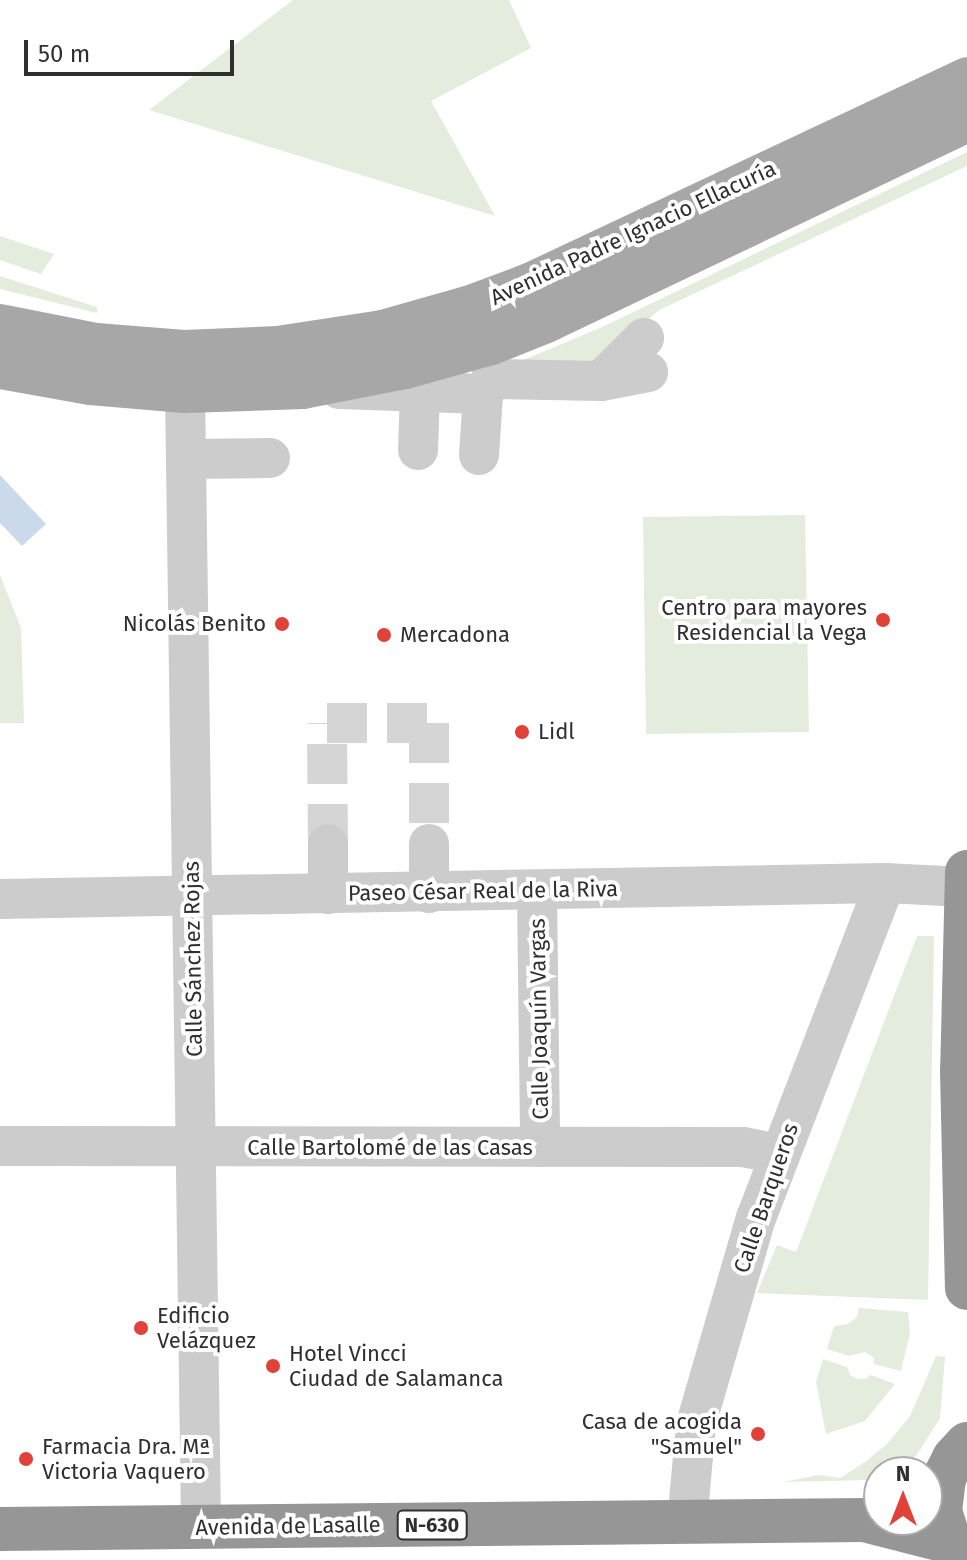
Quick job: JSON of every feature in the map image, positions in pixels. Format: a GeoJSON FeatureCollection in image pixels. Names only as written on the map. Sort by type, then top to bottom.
{"type":"FeatureCollection","features":[{"type":"Feature","properties":{"kind":"highway"},"geometry":{"type":"LineString","coordinates":[[966,880],[962,1070],[967,1288]]}},
{"type":"Feature","properties":{"kind":"highway","name":"N-630"},"geometry":{"type":"LineString","coordinates":[[946,1470],[940,1511],[958,1551]]}},
{"type":"Feature","properties":{"kind":"highway","name":"Avenida de Lasalle"},"geometry":{"type":"LineString","coordinates":[[0,1529],[687,1523],[863,1516]]}},
{"type":"Feature","properties":{"kind":"highway","name":"Avenida de Lasalle"},"geometry":{"type":"LineString","coordinates":[[921,1536],[958,1551]]}},
{"type":"Feature","properties":{"kind":"main road","name":"Avenida Padre Ignacio Ellacuría"},"geometry":{"type":"LineString","coordinates":[[0,326],[96,345],[184,352],[278,348],[383,332],[468,308],[530,285],[967,79]]}},
{"type":"Feature","properties":{"kind":"main road","name":"Avenida Padre Ignacio Ellacuría"},"geometry":{"type":"LineString","coordinates":[[0,367],[91,383],[185,391],[303,387],[405,367],[489,372],[546,321],[967,120]]}},
{"type":"Feature","properties":{"kind":"street"},"geometry":{"type":"LineString","coordinates":[[479,455],[489,372],[601,381],[646,355]]}},
{"type":"Feature","properties":{"kind":"street","name":"Avenida Padre Ignacio Ellacuría"},"geometry":{"type":"LineString","coordinates":[[303,387],[420,393],[489,372]]}},
{"type":"Feature","properties":{"kind":"street","name":"Calle Sánchez Rojas"},"geometry":{"type":"LineString","coordinates":[[185,391],[201,1527]]}},
{"type":"Feature","properties":{"kind":"street"},"geometry":{"type":"LineString","coordinates":[[418,450],[420,393]]}},
{"type":"Feature","properties":{"kind":"street"},"geometry":{"type":"LineString","coordinates":[[186,459],[270,458]]}},
{"type":"Feature","properties":{"kind":"street"},"geometry":{"type":"LineString","coordinates":[[328,844],[328,894]]}},
{"type":"Feature","properties":{"kind":"street"},"geometry":{"type":"LineString","coordinates":[[429,844],[429,893]]}},
{"type":"Feature","properties":{"kind":"street","name":"Paseo César Real de la Riva"},"geometry":{"type":"LineString","coordinates":[[0,899],[429,893],[966,880]]}},
{"type":"Feature","properties":{"kind":"street","name":"Calle Barqueros"},"geometry":{"type":"LineString","coordinates":[[687,1523],[696,1424],[756,1218],[885,883]]}},
{"type":"Feature","properties":{"kind":"street","name":"Calle Joaquín Vargas"},"geometry":{"type":"LineString","coordinates":[[537,890],[540,1147]]}},
{"type":"Feature","properties":{"kind":"street","name":"Calle Bartolomé de las Casas"},"geometry":{"type":"LineString","coordinates":[[0,1146],[143,1144],[197,1149],[756,1147],[779,1154]]}},
{"type":"Feature","properties":{"kind":"shaded area"},"geometry":{"type":"Polygon","coordinates":[[[293,0],[509,0],[531,48],[431,101],[495,216],[149,110],[293,0]]]}},
{"type":"Feature","properties":{"kind":"shaded area"},"geometry":{"type":"Polygon","coordinates":[[[967,152],[967,166],[659,310],[592,369],[507,367],[600,328],[967,152]]]}},
{"type":"Feature","properties":{"kind":"shaded area"},"geometry":{"type":"Polygon","coordinates":[[[0,236],[54,254],[41,274],[0,260],[0,236]]]}},
{"type":"Feature","properties":{"kind":"shaded area"},"geometry":{"type":"Polygon","coordinates":[[[0,276],[97,307],[97,313],[0,289],[0,276]]]}},
{"type":"Feature","properties":{"kind":"shaded area"},"geometry":{"type":"Polygon","coordinates":[[[805,515],[809,732],[646,734],[643,517],[805,515]]]}},
{"type":"Feature","properties":{"kind":"shaded area"},"geometry":{"type":"Polygon","coordinates":[[[0,575],[21,628],[24,723],[0,723],[0,575]]]}},
{"type":"Feature","properties":{"kind":"shaded area"},"geometry":{"type":"Polygon","coordinates":[[[917,936],[934,936],[928,1300],[757,1293],[777,1245],[796,1252],[917,936]]]}},
{"type":"Feature","properties":{"kind":"shaded area"},"geometry":{"type":"Polygon","coordinates":[[[859,1308],[908,1312],[910,1333],[901,1371],[874,1364],[874,1358],[865,1352],[849,1356],[827,1349],[834,1326],[848,1324],[857,1317],[859,1308]]]}},
{"type":"Feature","properties":{"kind":"shaded area"},"geometry":{"type":"Polygon","coordinates":[[[936,1356],[945,1357],[940,1418],[916,1456],[872,1456],[887,1444],[910,1416],[936,1356]]]}},
{"type":"Feature","properties":{"kind":"shaded area"},"geometry":{"type":"Polygon","coordinates":[[[823,1359],[847,1367],[850,1375],[858,1379],[871,1375],[895,1384],[865,1421],[826,1434],[816,1382],[823,1359]]]}},
{"type":"Feature","properties":{"kind":"shaded area"},"geometry":{"type":"Polygon","coordinates":[[[863,1463],[863,1480],[783,1482],[819,1475],[840,1478],[863,1463]]]}},
{"type":"Feature","properties":{"kind":"water"},"geometry":{"type":"Polygon","coordinates":[[[0,475],[46,524],[22,546],[0,523],[0,475]]]}},
{"type":"Feature","properties":{"kind":"tunnel"},"geometry":{"type":"LineString","coordinates":[[328,844],[327,723],[429,723],[429,844]]}},
{"type":"Feature","properties":{"kind":"place","name":"Centro para mayores Residencial la Vega"},"geometry":{"type":"Point","coordinates":[883,620]}},
{"type":"Feature","properties":{"kind":"place","name":"Nicolás Benito"},"geometry":{"type":"Point","coordinates":[282,624]}},
{"type":"Feature","properties":{"kind":"place","name":"Mercadona"},"geometry":{"type":"Point","coordinates":[384,635]}},
{"type":"Feature","properties":{"kind":"place","name":"Lidl"},"geometry":{"type":"Point","coordinates":[522,732]}},
{"type":"Feature","properties":{"kind":"place","name":"Edificio Velázquez"},"geometry":{"type":"Point","coordinates":[141,1328]}},
{"type":"Feature","properties":{"kind":"place","name":"Hotel Vincci Ciudad de Salamanca"},"geometry":{"type":"Point","coordinates":[273,1366]}},
{"type":"Feature","properties":{"kind":"place","name":"Casa de acogida \"Samuel\""},"geometry":{"type":"Point","coordinates":[758,1434]}},
{"type":"Feature","properties":{"kind":"place","name":"Farmacia Dra. Mª Victoria Vaquero"},"geometry":{"type":"Point","coordinates":[26,1459]}}]}
